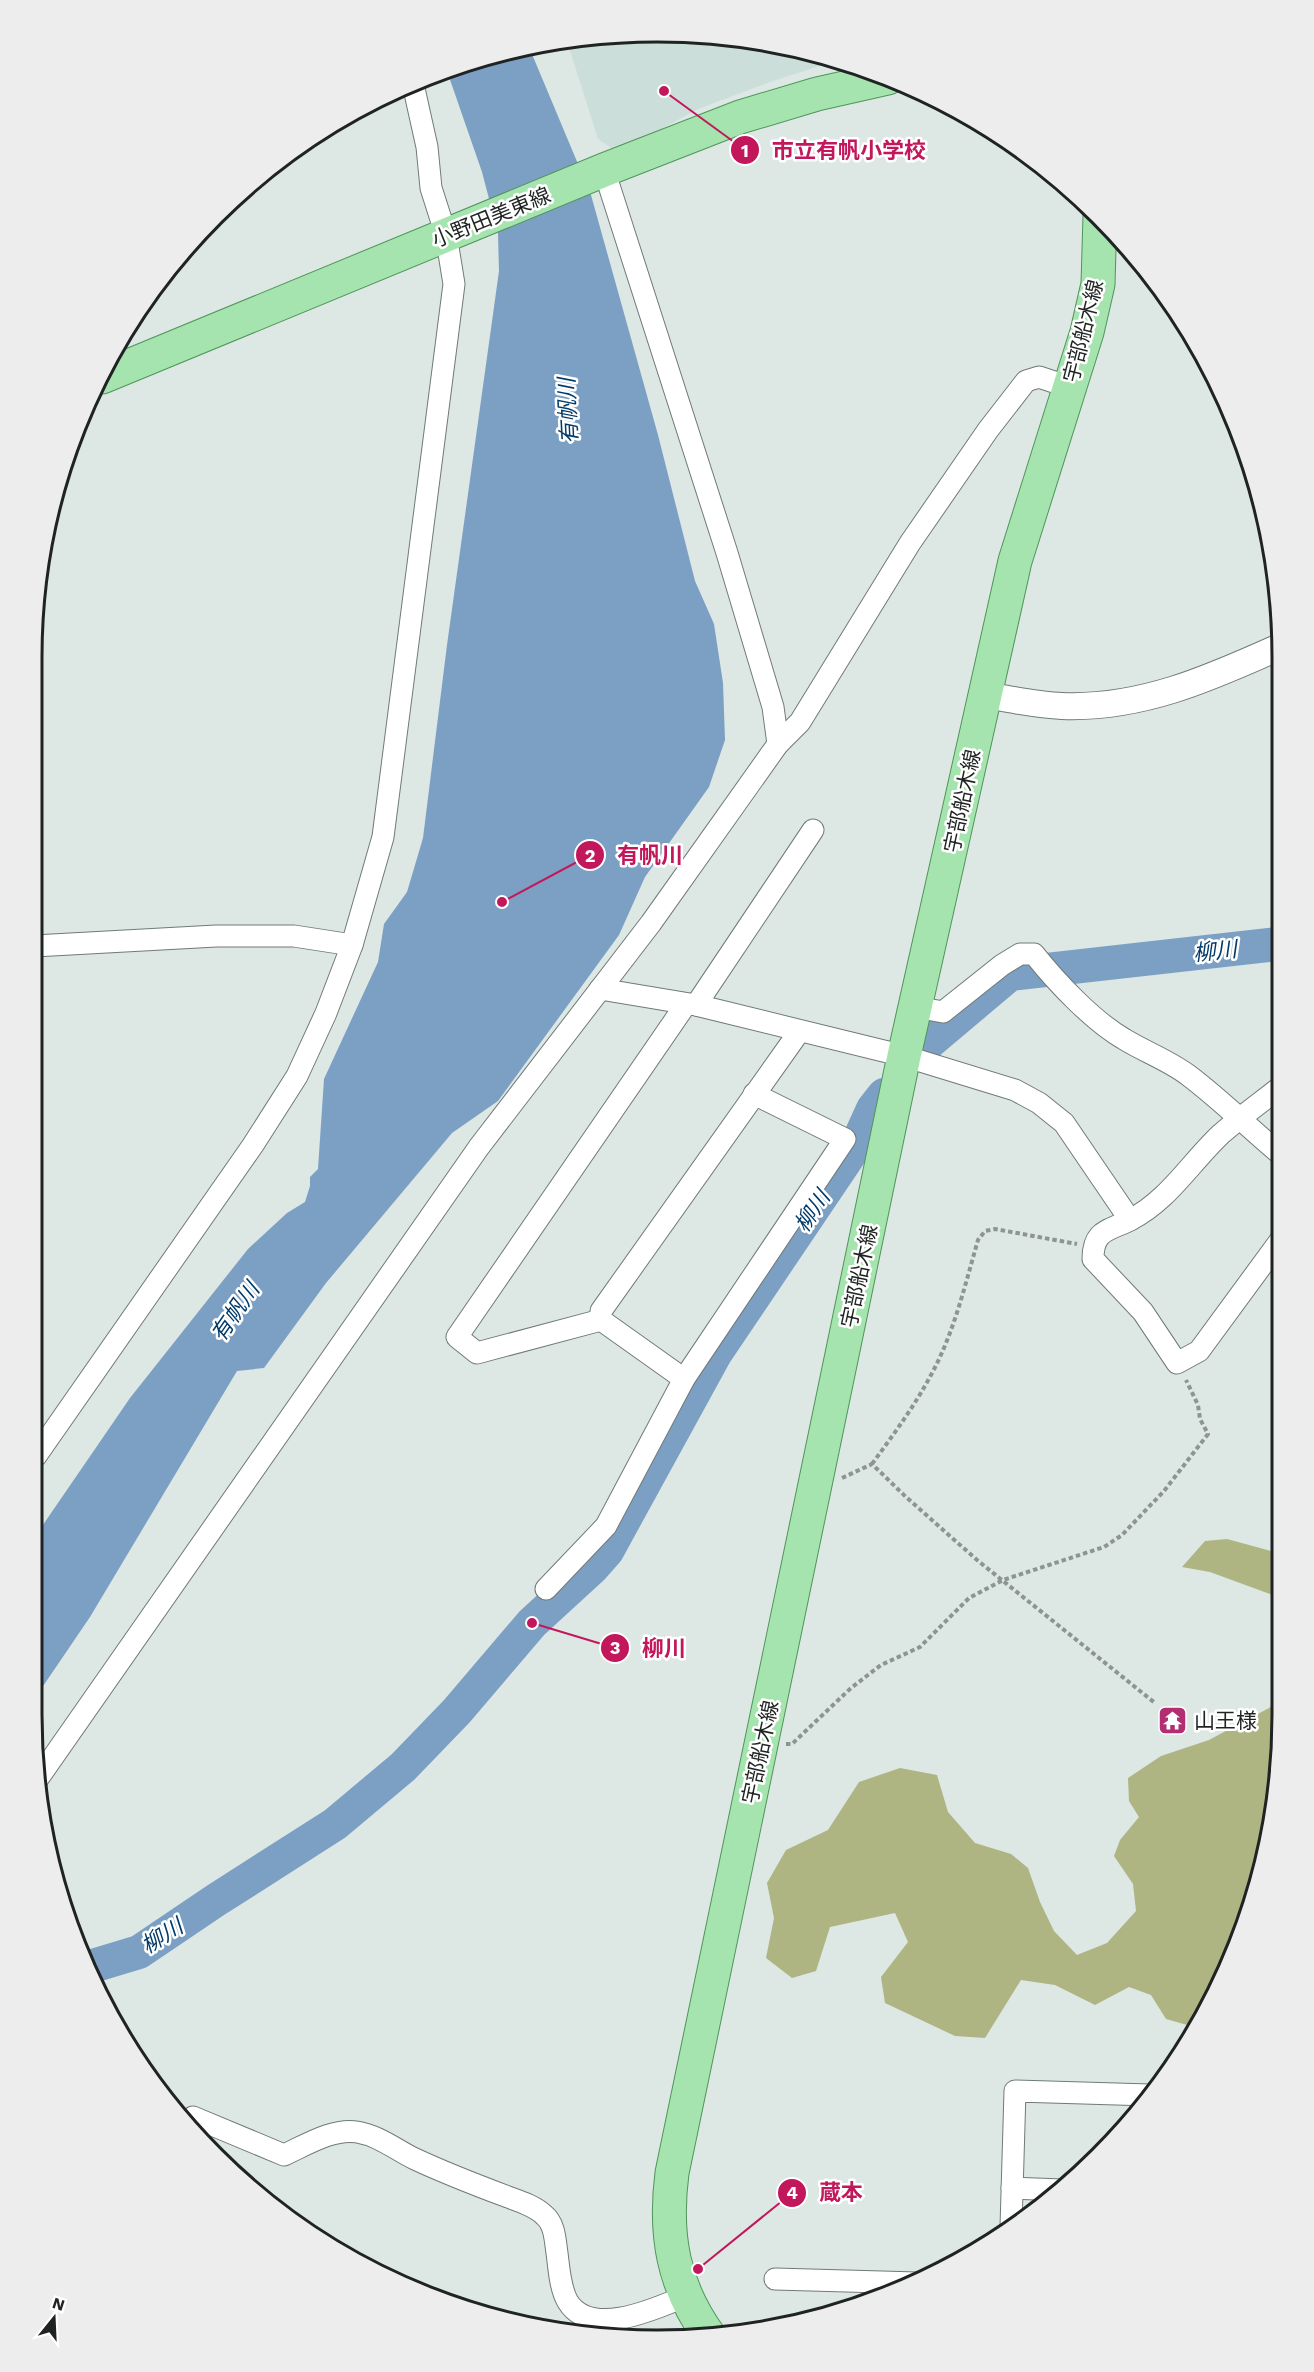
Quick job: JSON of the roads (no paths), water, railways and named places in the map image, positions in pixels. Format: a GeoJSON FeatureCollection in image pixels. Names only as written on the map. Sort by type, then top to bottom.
{"type":"FeatureCollection","features":[{"type":"Feature","properties":{"kind":"main road","name":"小野田美東線"},"geometry":{"type":"LineString","coordinates":[[111,373],[604,170],[740,117],[817,94],[872,82]]}},
{"type":"Feature","properties":{"kind":"main road","name":"宇部船木線"},"geometry":{"type":"LineString","coordinates":[[705,2328],[686,2296],[674,2264],[669,2234],[668,2207],[672,2173],[904,1056],[1015,561],[1087,332],[1098,284],[1100,230]]}},
{"type":"Feature","properties":{"kind":"street"},"geometry":{"type":"LineString","coordinates":[[42,1447],[253,1145],[297,1076],[326,1013],[352,945],[383,837],[454,284],[451,233],[431,188],[427,147],[415,92]]}},
{"type":"Feature","properties":{"kind":"street"},"geometry":{"type":"LineString","coordinates":[[604,170],[773,706],[778,744]]}},
{"type":"Feature","properties":{"kind":"street"},"geometry":{"type":"LineString","coordinates":[[44,1769],[479,1147],[651,923],[778,744],[800,722],[910,543],[988,430],[1026,381],[1040,377],[1069,387]]}},
{"type":"Feature","properties":{"kind":"street"},"geometry":{"type":"LineString","coordinates":[[985,695],[1060,706],[1113,704],[1167,693],[1229,670],[1272,650]]}},
{"type":"Feature","properties":{"kind":"street"},"geometry":{"type":"LineString","coordinates":[[601,1320],[477,1353],[457,1337],[813,830]]}},
{"type":"Feature","properties":{"kind":"street"},"geometry":{"type":"LineString","coordinates":[[42,946],[216,936],[294,936],[352,945]]}},
{"type":"Feature","properties":{"kind":"street"},"geometry":{"type":"LineString","coordinates":[[916,1007],[943,1012],[1002,965],[1020,954],[1034,954],[1051,976],[1106,1026],[1124,1039],[1162,1058],[1188,1075],[1272,1147]]}},
{"type":"Feature","properties":{"kind":"street"},"geometry":{"type":"LineString","coordinates":[[600,989],[691,1005],[904,1056],[1015,1090],[1039,1103],[1064,1123],[1130,1220]]}},
{"type":"Feature","properties":{"kind":"street"},"geometry":{"type":"LineString","coordinates":[[601,1320],[601,1311],[799,1032]]}},
{"type":"Feature","properties":{"kind":"street"},"geometry":{"type":"LineString","coordinates":[[546,1589],[606,1526],[684,1379],[845,1139],[754,1094]]}},
{"type":"Feature","properties":{"kind":"street"},"geometry":{"type":"LineString","coordinates":[[1272,1094],[1220,1135],[1169,1190],[1144,1212],[1108,1229],[1097,1237],[1093,1246],[1093,1259],[1143,1312],[1178,1363],[1199,1352],[1272,1253]]}},
{"type":"Feature","properties":{"kind":"street"},"geometry":{"type":"LineString","coordinates":[[601,1320],[684,1379]]}},
{"type":"Feature","properties":{"kind":"street"},"geometry":{"type":"LineString","coordinates":[[1011,2217],[1015,2091],[1140,2095]]}},
{"type":"Feature","properties":{"kind":"street"},"geometry":{"type":"LineString","coordinates":[[193,2117],[284,2155],[344,2132],[358,2132],[387,2141],[431,2166],[522,2202],[544,2215],[553,2227],[560,2274],[567,2301],[578,2312],[593,2317],[621,2319],[643,2314],[686,2296]]}},
{"type":"Feature","properties":{"kind":"street"},"geometry":{"type":"LineString","coordinates":[[1012,2188],[1047,2189]]}},
{"type":"Feature","properties":{"kind":"street"},"geometry":{"type":"LineString","coordinates":[[775,2279],[894,2282]]}},
{"type":"Feature","properties":{"kind":"water"},"geometry":{"type":"Polygon","coordinates":[[[532,55],[591,195],[658,435],[695,581],[714,624],[723,683],[725,740],[709,787],[645,877],[619,935],[498,1101],[452,1133],[326,1283],[264,1368],[237,1371],[90,1617],[42,1688],[42,1526],[130,1398],[248,1249],[287,1213],[305,1202],[310,1177],[318,1169],[324,1079],[378,962],[384,924],[407,892],[423,838],[447,645],[499,271],[498,233],[482,172],[450,79],[532,55]]]}},
{"type":"Feature","properties":{"kind":"waterway","name":"柳川"},"geometry":{"type":"LineString","coordinates":[[927,1044],[1010,974],[1272,945]]}},
{"type":"Feature","properties":{"kind":"waterway","name":"柳川"},"geometry":{"type":"LineString","coordinates":[[96,1965],[139,1952],[335,1824],[403,1767],[457,1711],[532,1623],[592,1568],[607,1551],[715,1354],[858,1142],[873,1109],[884,1095]]}},
{"type":"Feature","properties":{"kind":"place","name":"市立有帆小学校"},"geometry":{"type":"Point","coordinates":[664,91]}},
{"type":"Feature","properties":{"kind":"place","name":"有帆川"},"geometry":{"type":"Point","coordinates":[502,902]}},
{"type":"Feature","properties":{"kind":"place","name":"柳川"},"geometry":{"type":"Point","coordinates":[532,1623]}},
{"type":"Feature","properties":{"kind":"place","name":"山王様"},"geometry":{"type":"Point","coordinates":[1173,1720]}},
{"type":"Feature","properties":{"kind":"place","name":"蔵本"},"geometry":{"type":"Point","coordinates":[698,2269]}}]}
